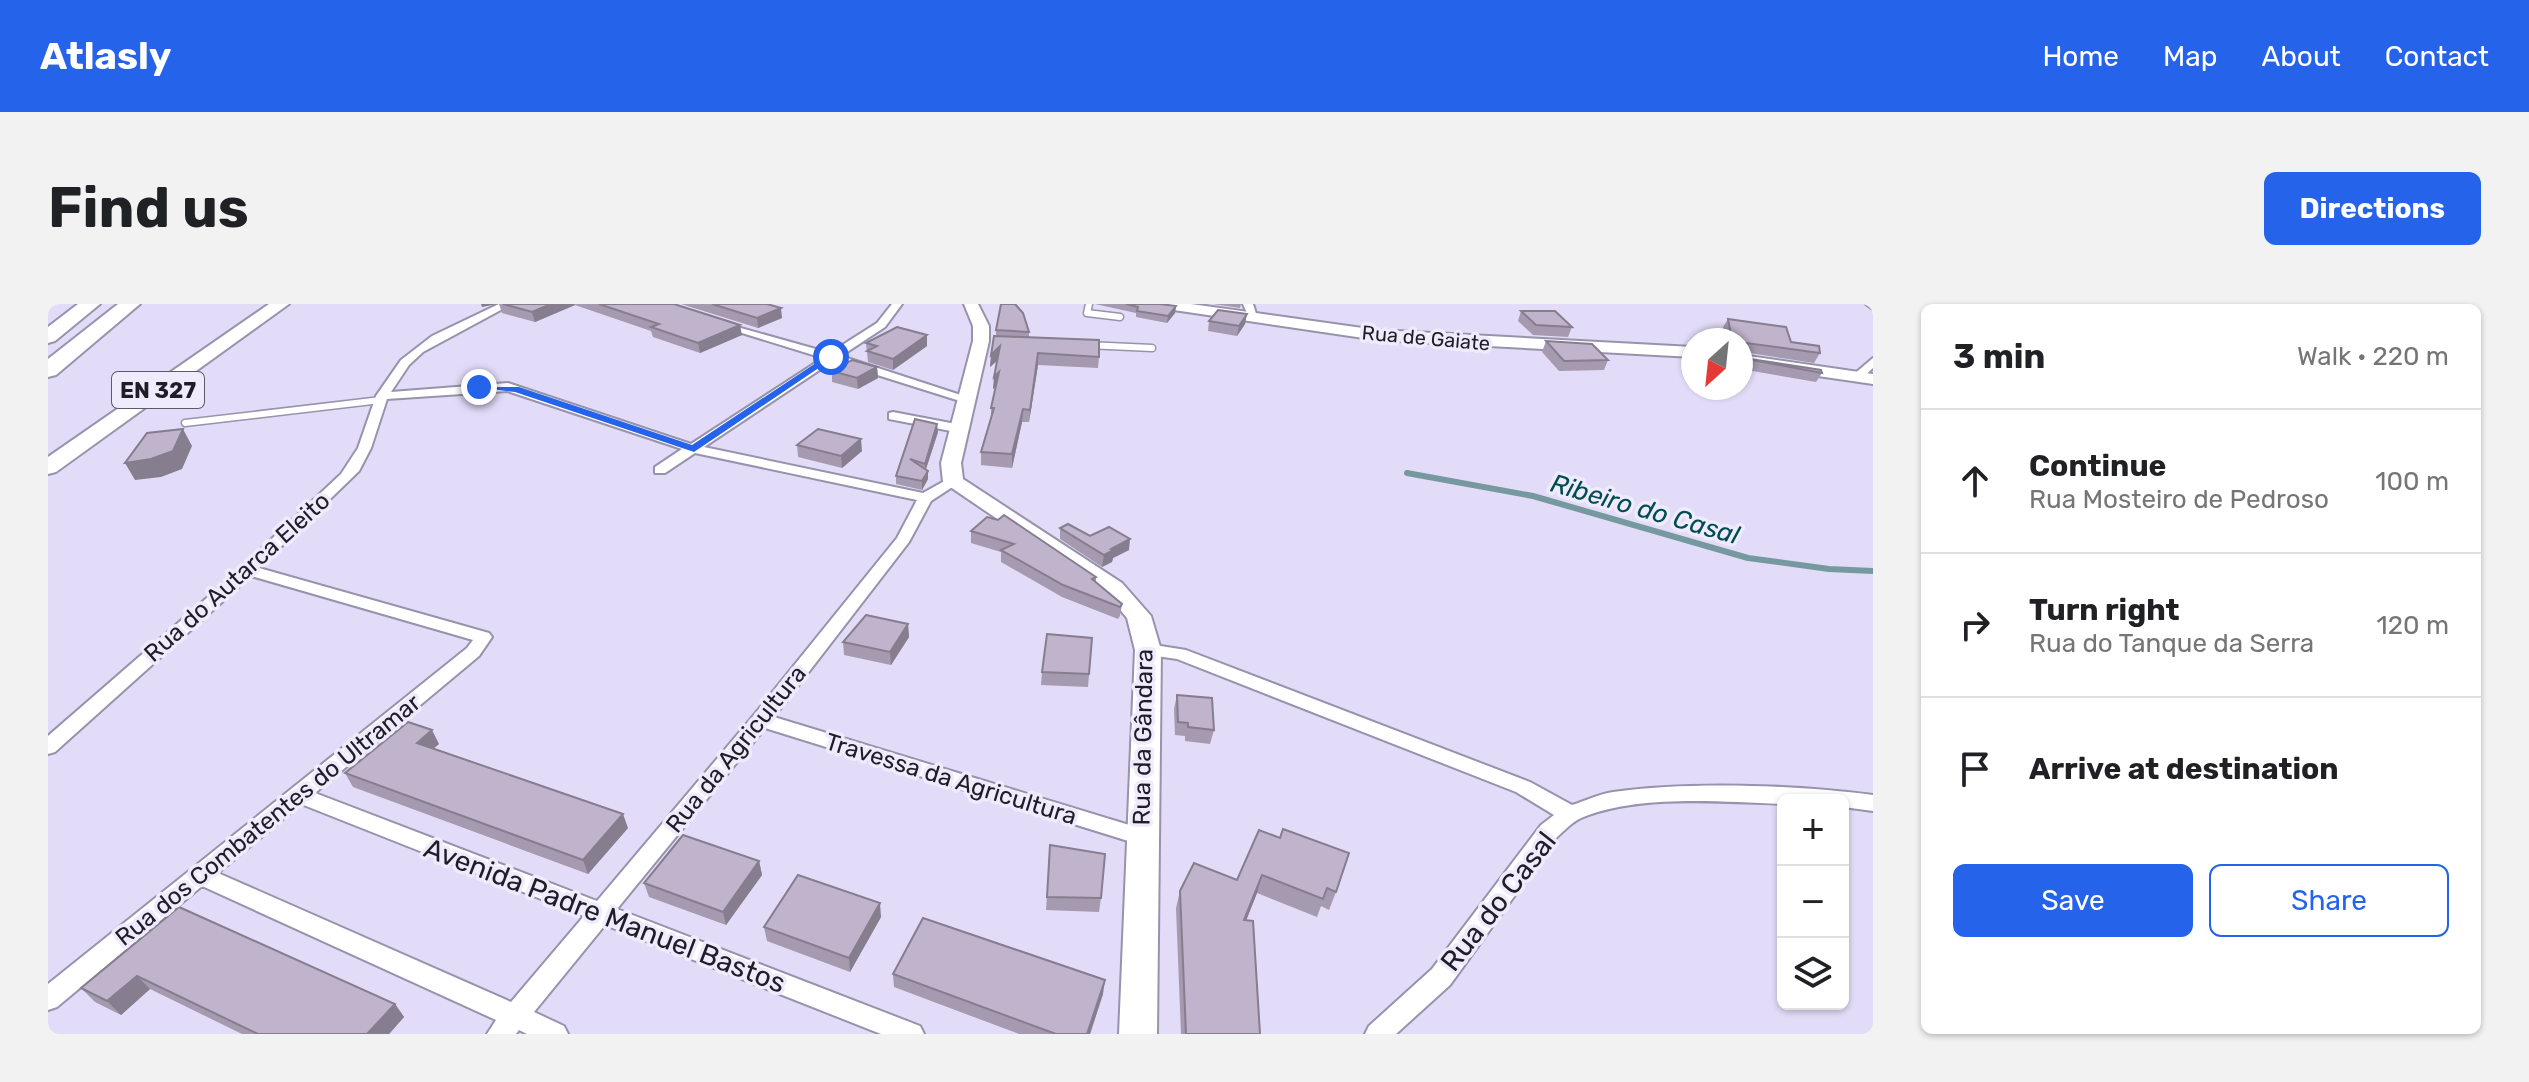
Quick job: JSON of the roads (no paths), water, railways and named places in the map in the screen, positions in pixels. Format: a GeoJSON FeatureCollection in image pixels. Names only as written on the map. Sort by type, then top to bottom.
{"type":"FeatureCollection","features":[{"type":"Feature","properties":{"kind":"highway"},"geometry":{"type":"LineString","coordinates":[[48,337],[90,304]]}},
{"type":"Feature","properties":{"kind":"highway"},"geometry":{"type":"LineString","coordinates":[[48,370],[130,304]]}},
{"type":"Feature","properties":{"kind":"main road","name":"EN 327"},"geometry":{"type":"LineString","coordinates":[[48,467],[280,304]]}},
{"type":"Feature","properties":{"kind":"main road"},"geometry":{"type":"LineString","coordinates":[[953,482],[951,463],[967,399],[988,341],[971,304]]}},
{"type":"Feature","properties":{"kind":"main road","name":"Rua de Gaiate"},"geometry":{"type":"LineString","coordinates":[[1160,304],[1251,311],[1408,338],[1681,351]]}},
{"type":"Feature","properties":{"kind":"main road"},"geometry":{"type":"LineString","coordinates":[[1753,362],[1865,378]]}},
{"type":"Feature","properties":{"kind":"main road","name":"Rua da Gândara"},"geometry":{"type":"LineString","coordinates":[[953,482],[1114,588],[1139,616],[1148,650],[1138,1034]]}},
{"type":"Feature","properties":{"kind":"street","name":"Rua do Autarca Eleito"},"geometry":{"type":"LineString","coordinates":[[48,747],[251,571],[358,464],[368,443],[381,398],[394,372],[421,348],[507,304]]}},
{"type":"Feature","properties":{"kind":"street"},"geometry":{"type":"LineString","coordinates":[[660,470],[887,320],[897,304]]}},
{"type":"Feature","properties":{"kind":"street"},"geometry":{"type":"LineString","coordinates":[[703,317],[967,399]]}},
{"type":"Feature","properties":{"kind":"street"},"geometry":{"type":"LineString","coordinates":[[1865,378],[1873,361]]}},
{"type":"Feature","properties":{"kind":"street"},"geometry":{"type":"LineString","coordinates":[[381,398],[508,387],[694,449],[925,498],[953,482]]}},
{"type":"Feature","properties":{"kind":"street"},"geometry":{"type":"LineString","coordinates":[[893,416],[961,429]]}},
{"type":"Feature","properties":{"kind":"street","name":"Rua da Agricultura"},"geometry":{"type":"LineString","coordinates":[[507,1025],[761,720],[904,539],[925,498]]}},
{"type":"Feature","properties":{"kind":"street","name":"Rua dos Combatentes do Ultramar"},"geometry":{"type":"LineString","coordinates":[[48,999],[473,652],[483,637],[251,571]]}},
{"type":"Feature","properties":{"kind":"street"},"geometry":{"type":"LineString","coordinates":[[1148,650],[1195,660],[1523,787],[1570,814]]}},
{"type":"Feature","properties":{"kind":"street","name":"Travessa da Agricultura"},"geometry":{"type":"LineString","coordinates":[[761,720],[1141,837]]}},
{"type":"Feature","properties":{"kind":"street","name":"Rua do Casal"},"geometry":{"type":"LineString","coordinates":[[1378,1034],[1441,977],[1549,831],[1570,814],[1611,800],[1692,794],[1837,798],[1873,803]]}},
{"type":"Feature","properties":{"kind":"street","name":"Avenida Padre Manuel Bastos"},"geometry":{"type":"LineString","coordinates":[[299,795],[911,1034]]}},
{"type":"Feature","properties":{"kind":"street"},"geometry":{"type":"LineString","coordinates":[[202,876],[507,1025],[555,1034]]}},
{"type":"Feature","properties":{"kind":"lane"},"geometry":{"type":"LineString","coordinates":[[1089,304],[1087,313],[1120,317]]}},
{"type":"Feature","properties":{"kind":"lane"},"geometry":{"type":"LineString","coordinates":[[1083,345],[1152,348]]}},
{"type":"Feature","properties":{"kind":"lane"},"geometry":{"type":"LineString","coordinates":[[185,423],[381,398]]}},
{"type":"Feature","properties":{"kind":"waterway","name":"Ribeiro do Casal"},"geometry":{"type":"LineString","coordinates":[[1407,473],[1533,496],[1748,558],[1829,569],[1873,571]]}}]}
